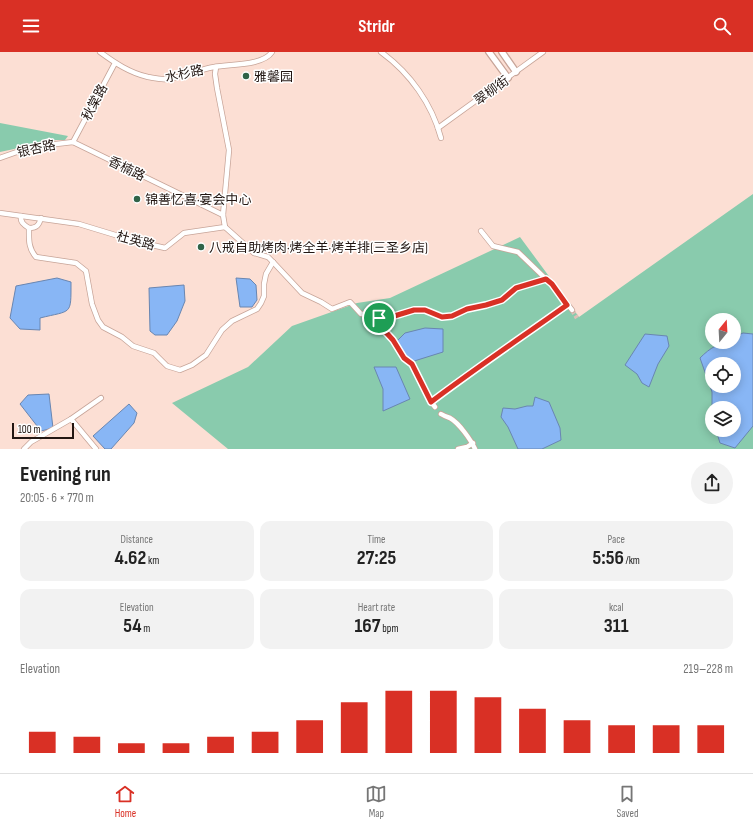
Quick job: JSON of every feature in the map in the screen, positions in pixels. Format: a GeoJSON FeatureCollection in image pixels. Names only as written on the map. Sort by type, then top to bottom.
{"type":"FeatureCollection","features":[{"type":"Feature","properties":{"kind":"street","name":"水杉路"},"geometry":{"type":"LineString","coordinates":[[100,52],[131,72],[165,80],[216,67],[246,64],[261,59],[272,52]]}},
{"type":"Feature","properties":{"kind":"street"},"geometry":{"type":"LineString","coordinates":[[381,52],[392,60],[411,79],[429,109],[441,138]]}},
{"type":"Feature","properties":{"kind":"street"},"geometry":{"type":"LineString","coordinates":[[489,52],[508,78]]}},
{"type":"Feature","properties":{"kind":"street"},"geometry":{"type":"LineString","coordinates":[[502,52],[516,72]]}},
{"type":"Feature","properties":{"kind":"street","name":"翠柳街"},"geometry":{"type":"LineString","coordinates":[[438,128],[543,52]]}},
{"type":"Feature","properties":{"kind":"street","name":"秋棠路"},"geometry":{"type":"LineString","coordinates":[[73,142],[115,63]]}},
{"type":"Feature","properties":{"kind":"street"},"geometry":{"type":"LineString","coordinates":[[216,67],[215,74],[217,88],[229,150],[223,215],[225,227],[254,253],[268,257],[302,294],[321,302],[332,309],[350,302],[361,314],[369,314],[379,318],[391,317],[414,310],[425,310],[442,317],[452,316],[467,309],[502,300],[516,288],[546,279]]}},
{"type":"Feature","properties":{"kind":"street","name":"银杏路"},"geometry":{"type":"LineString","coordinates":[[0,158],[30,147],[73,142]]}},
{"type":"Feature","properties":{"kind":"street","name":"香楠路"},"geometry":{"type":"LineString","coordinates":[[73,142],[223,215]]}},
{"type":"Feature","properties":{"kind":"street","name":"杜英路"},"geometry":{"type":"LineString","coordinates":[[0,213],[79,224],[135,241],[165,248],[184,233],[225,227]]}},
{"type":"Feature","properties":{"kind":"street"},"geometry":{"type":"LineString","coordinates":[[21,216],[20,220],[29,228],[36,227],[40,224],[41,218]]}},
{"type":"Feature","properties":{"kind":"street"},"geometry":{"type":"LineString","coordinates":[[29,228],[29,243],[31,252],[36,257],[76,263],[86,271],[92,304],[98,320],[103,327],[122,337],[133,346],[154,353],[167,366],[180,370],[192,365],[206,354],[222,330],[232,321],[257,309],[262,303],[266,274],[273,262]]}},
{"type":"Feature","properties":{"kind":"street"},"geometry":{"type":"LineString","coordinates":[[481,231],[493,246],[518,252],[552,284],[572,310]]}},
{"type":"Feature","properties":{"kind":"street"},"geometry":{"type":"LineString","coordinates":[[431,402],[567,305]]}},
{"type":"Feature","properties":{"kind":"street"},"geometry":{"type":"LineString","coordinates":[[379,318],[382,328],[393,340],[404,358],[412,364],[435,407]]}},
{"type":"Feature","properties":{"kind":"street"},"geometry":{"type":"LineString","coordinates":[[24,449],[31,442],[71,419],[101,398]]}},
{"type":"Feature","properties":{"kind":"street"},"geometry":{"type":"LineString","coordinates":[[441,414],[451,419],[472,443],[475,449]]}},
{"type":"Feature","properties":{"kind":"street"},"geometry":{"type":"LineString","coordinates":[[71,419],[96,449]]}},
{"type":"Feature","properties":{"kind":"street"},"geometry":{"type":"LineString","coordinates":[[458,449],[467,447],[472,443]]}},
{"type":"Feature","properties":{"kind":"green space"},"geometry":{"type":"Polygon","coordinates":[[[0,123],[68,136],[65,140],[56,140],[0,152],[0,123]]]}},
{"type":"Feature","properties":{"kind":"green space"},"geometry":{"type":"Polygon","coordinates":[[[753,194],[753,449],[228,449],[172,403],[248,367],[292,326],[357,303],[390,298],[520,237],[579,317],[753,194]]]}},
{"type":"Feature","properties":{"kind":"water"},"geometry":{"type":"Polygon","coordinates":[[[57,278],[71,282],[71,301],[68,310],[40,318],[40,330],[20,329],[10,318],[16,286],[57,278]]]}},
{"type":"Feature","properties":{"kind":"water"},"geometry":{"type":"Polygon","coordinates":[[[236,278],[250,279],[256,285],[257,300],[252,307],[240,307],[236,278]]]}},
{"type":"Feature","properties":{"kind":"water"},"geometry":{"type":"Polygon","coordinates":[[[184,285],[185,301],[177,321],[167,335],[155,335],[150,331],[149,288],[184,285]]]}},
{"type":"Feature","properties":{"kind":"water"},"geometry":{"type":"Polygon","coordinates":[[[425,328],[443,329],[443,352],[411,362],[405,357],[397,341],[405,333],[425,328]]]}},
{"type":"Feature","properties":{"kind":"water"},"geometry":{"type":"Polygon","coordinates":[[[645,334],[667,336],[669,346],[658,364],[649,387],[642,383],[637,374],[625,365],[645,334]]]}},
{"type":"Feature","properties":{"kind":"water"},"geometry":{"type":"Polygon","coordinates":[[[741,334],[753,334],[753,426],[735,448],[720,443],[718,437],[741,437],[741,401],[712,401],[712,393],[741,393],[741,357],[705,357],[705,372],[700,358],[710,349],[741,349],[741,334]]]}},
{"type":"Feature","properties":{"kind":"water"},"geometry":{"type":"Polygon","coordinates":[[[374,367],[396,367],[410,399],[383,411],[383,389],[374,367]]]}},
{"type":"Feature","properties":{"kind":"water"},"geometry":{"type":"Polygon","coordinates":[[[49,394],[53,428],[41,431],[20,404],[28,395],[49,394]]]}},
{"type":"Feature","properties":{"kind":"water"},"geometry":{"type":"Polygon","coordinates":[[[535,397],[549,402],[560,428],[561,440],[542,449],[518,449],[508,427],[501,417],[503,408],[515,409],[533,406],[535,397]]]}},
{"type":"Feature","properties":{"kind":"water"},"geometry":{"type":"Polygon","coordinates":[[[129,404],[137,413],[134,423],[111,449],[105,449],[93,436],[129,404]]]}},
{"type":"Feature","properties":{"kind":"tunnel"},"geometry":{"type":"LineString","coordinates":[[572,310],[577,318]]}},
{"type":"Feature","properties":{"kind":"place","name":"雅馨园"},"geometry":{"type":"Point","coordinates":[246,76]}},
{"type":"Feature","properties":{"kind":"place","name":"锦善忆喜·宴会中心"},"geometry":{"type":"Point","coordinates":[137,199]}},
{"type":"Feature","properties":{"kind":"place","name":"八戒自助烤肉·烤全羊·烤羊排(三圣乡店)"},"geometry":{"type":"Point","coordinates":[201,247]}},
{"type":"Feature","properties":{"kind":"route"},"geometry":{"type":"LineString","coordinates":[[546,279],[552,284],[567,305],[431,402],[412,364],[404,358],[393,340],[380,326],[379,318],[391,317],[414,310],[425,310],[442,317],[452,316],[467,309],[502,300],[516,288],[546,279]]}}]}
